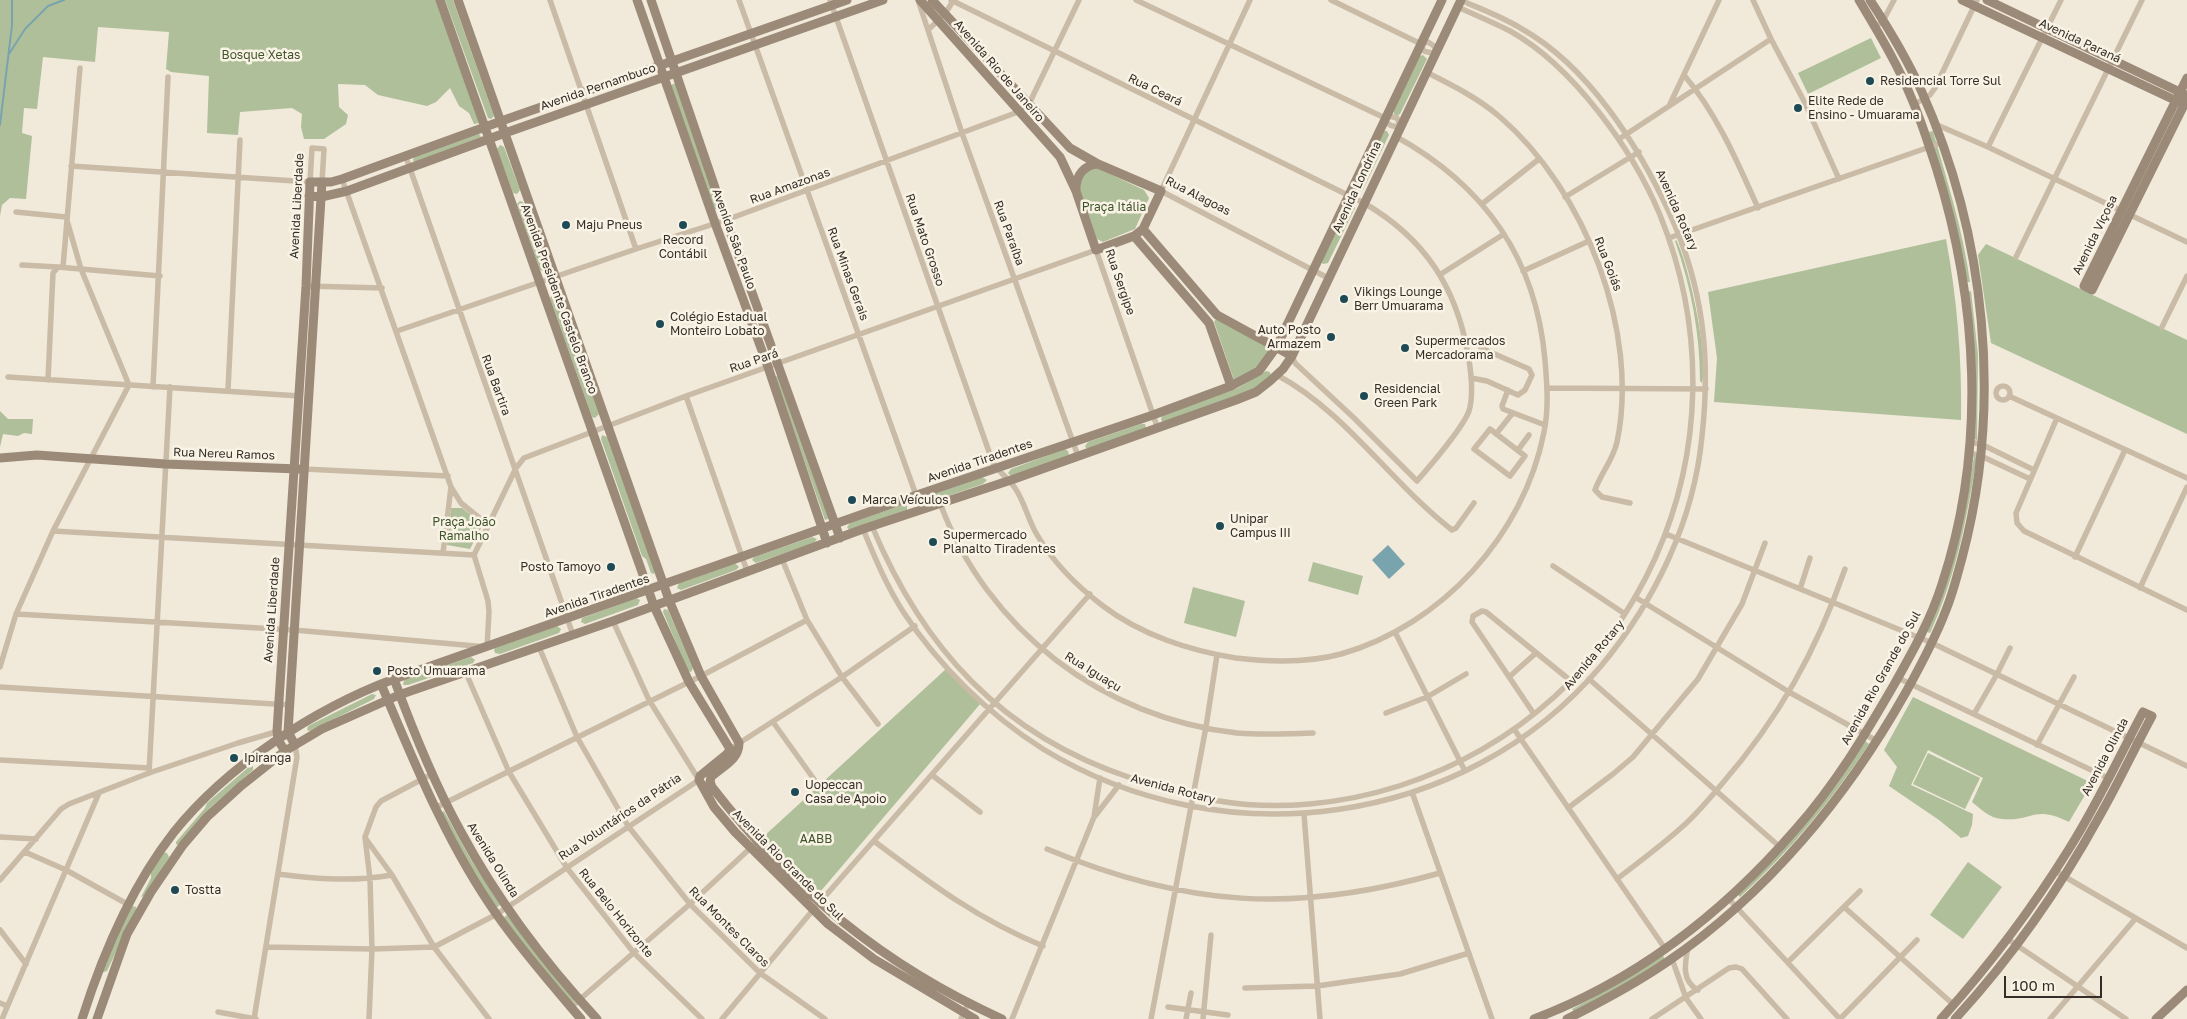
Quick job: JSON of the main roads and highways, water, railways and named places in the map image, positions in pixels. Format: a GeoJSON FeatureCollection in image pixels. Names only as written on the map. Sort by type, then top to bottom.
{"type":"FeatureCollection","features":[{"type":"Feature","properties":{"kind":"water"},"geometry":{"type":"Polygon","coordinates":[[[1388,545],[1405,564],[1389,579],[1372,560],[1388,545]]]}},
{"type":"Feature","properties":{"kind":"waterway"},"geometry":{"type":"LineString","coordinates":[[0,125],[12,25],[12,0]]}},
{"type":"Feature","properties":{"kind":"waterway"},"geometry":{"type":"LineString","coordinates":[[9,54],[25,29],[48,6],[64,0]]}},
{"type":"Feature","properties":{"kind":"place","name":"Residencial Torre Sul"},"geometry":{"type":"Point","coordinates":[1870,81]}},
{"type":"Feature","properties":{"kind":"place","name":"Elite Rede de Ensino - Umuarama"},"geometry":{"type":"Point","coordinates":[1798,108]}},
{"type":"Feature","properties":{"kind":"place","name":"Maju Pneus"},"geometry":{"type":"Point","coordinates":[566,225]}},
{"type":"Feature","properties":{"kind":"place","name":"Record Contábil"},"geometry":{"type":"Point","coordinates":[683,225]}},
{"type":"Feature","properties":{"kind":"place","name":"Vikings Lounge Berr Umuarama"},"geometry":{"type":"Point","coordinates":[1344,299]}},
{"type":"Feature","properties":{"kind":"place","name":"Colégio Estadual Monteiro Lobato"},"geometry":{"type":"Point","coordinates":[660,324]}},
{"type":"Feature","properties":{"kind":"place","name":"Auto Posto Armazem"},"geometry":{"type":"Point","coordinates":[1331,337]}},
{"type":"Feature","properties":{"kind":"place","name":"Supermercados Mercadorama"},"geometry":{"type":"Point","coordinates":[1405,348]}},
{"type":"Feature","properties":{"kind":"place","name":"Residencial Green Park"},"geometry":{"type":"Point","coordinates":[1364,396]}},
{"type":"Feature","properties":{"kind":"place","name":"Marca Veículos"},"geometry":{"type":"Point","coordinates":[852,500]}},
{"type":"Feature","properties":{"kind":"place","name":"Unipar Campus III"},"geometry":{"type":"Point","coordinates":[1220,526]}},
{"type":"Feature","properties":{"kind":"place","name":"Supermercado Planalto Tiradentes"},"geometry":{"type":"Point","coordinates":[933,542]}},
{"type":"Feature","properties":{"kind":"place","name":"Posto Tamoyo"},"geometry":{"type":"Point","coordinates":[611,567]}},
{"type":"Feature","properties":{"kind":"place","name":"Posto Umuarama"},"geometry":{"type":"Point","coordinates":[377,671]}},
{"type":"Feature","properties":{"kind":"place","name":"Ipiranga"},"geometry":{"type":"Point","coordinates":[234,758]}},
{"type":"Feature","properties":{"kind":"place","name":"Uopeccan Casa de Apoio"},"geometry":{"type":"Point","coordinates":[795,792]}},
{"type":"Feature","properties":{"kind":"place","name":"Tostta"},"geometry":{"type":"Point","coordinates":[175,890]}},
{"type":"Feature","properties":{"kind":"park label","name":"Bosque Xetas"},"geometry":{"type":"Point","coordinates":[261,55]}},
{"type":"Feature","properties":{"kind":"park label","name":"Praça Itália"},"geometry":{"type":"Point","coordinates":[1114,207]}},
{"type":"Feature","properties":{"kind":"park label","name":"Praça João Ramalho"},"geometry":{"type":"Point","coordinates":[464,529]}},
{"type":"Feature","properties":{"kind":"park label","name":"AABB"},"geometry":{"type":"Point","coordinates":[816,839]}}]}
